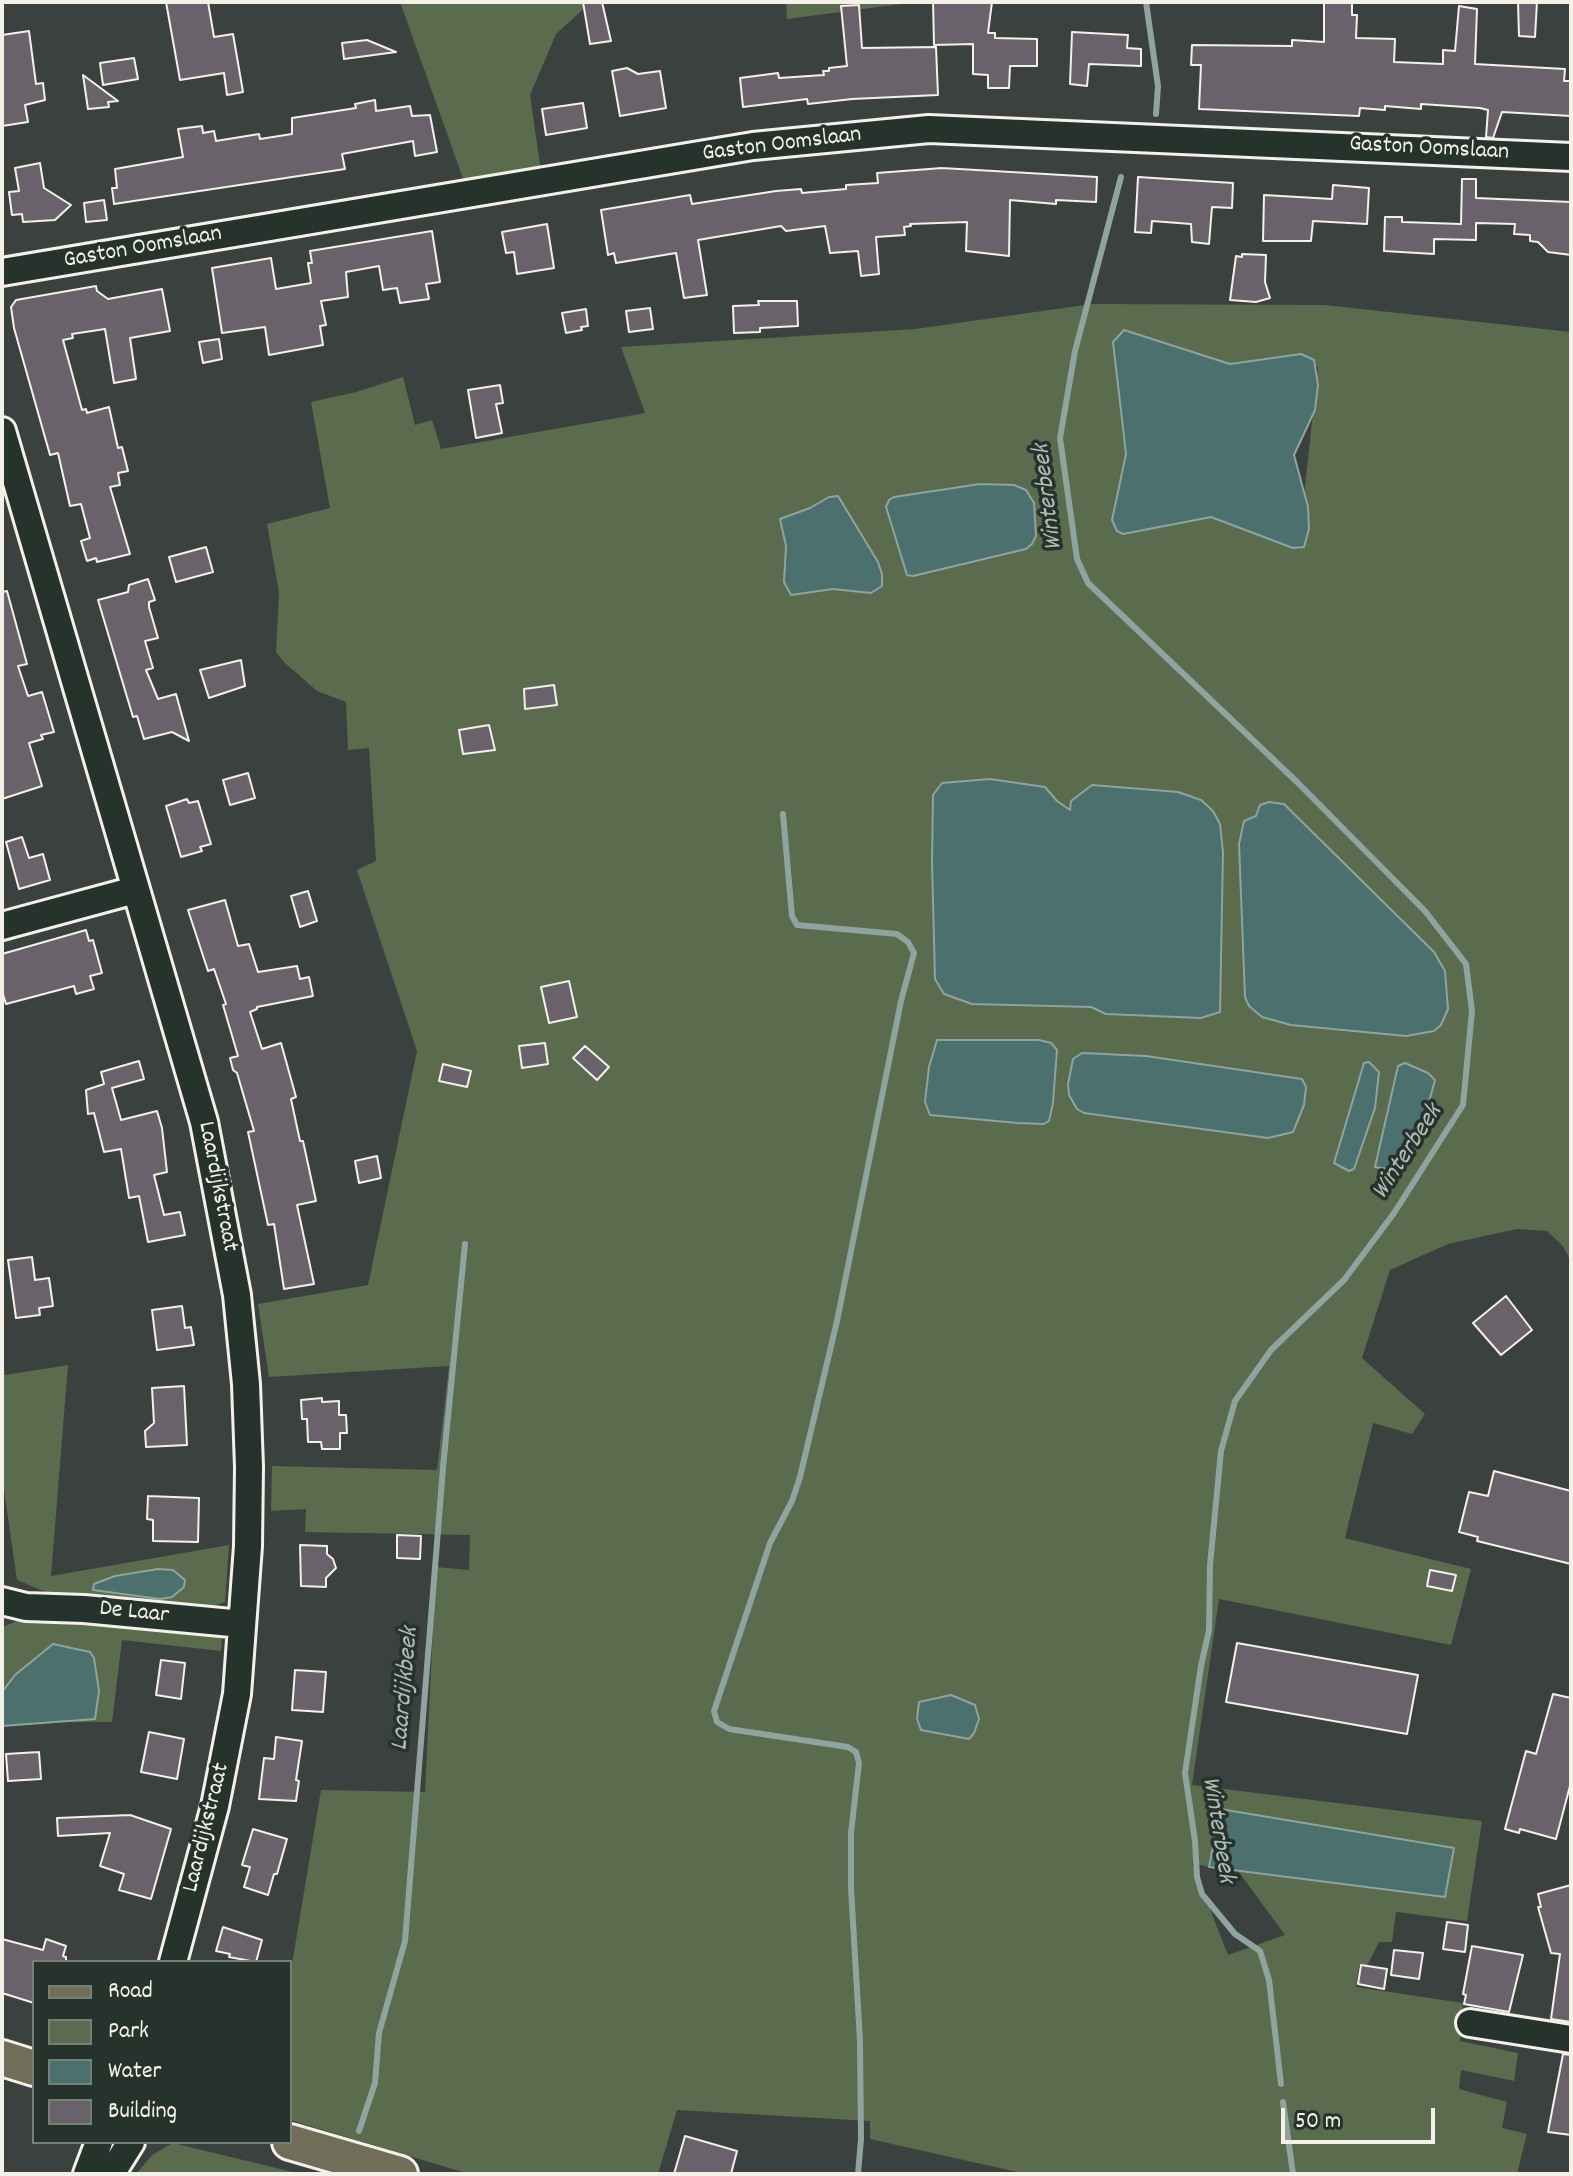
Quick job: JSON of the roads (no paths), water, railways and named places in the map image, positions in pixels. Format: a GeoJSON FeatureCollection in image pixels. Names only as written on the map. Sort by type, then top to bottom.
{"type":"FeatureCollection","features":[{"type":"Feature","properties":{"kind":"main road"},"geometry":{"type":"LineString","coordinates":[[2,2058],[32,2067]]}},
{"type":"Feature","properties":{"kind":"main road"},"geometry":{"type":"LineString","coordinates":[[292,2143],[400,2174]]}},
{"type":"Feature","properties":{"kind":"street","name":"Gaston Oomslaan"},"geometry":{"type":"LineString","coordinates":[[2,272],[753,146],[929,129],[1571,157]]}},
{"type":"Feature","properties":{"kind":"street","name":"Laardijkstraat"},"geometry":{"type":"LineString","coordinates":[[2,431],[204,1122],[237,1295],[246,1384],[249,1467],[248,1546],[237,1694],[227,1755],[174,1960]]}},
{"type":"Feature","properties":{"kind":"street"},"geometry":{"type":"LineString","coordinates":[[2,926],[135,890]]}},
{"type":"Feature","properties":{"kind":"street","name":"De Laar"},"geometry":{"type":"LineString","coordinates":[[2,1622],[14,1604],[242,1624]]}},
{"type":"Feature","properties":{"kind":"street"},"geometry":{"type":"LineString","coordinates":[[1470,2023],[1571,2039]]}},
{"type":"Feature","properties":{"kind":"street"},"geometry":{"type":"LineString","coordinates":[[87,2174],[98,2144]]}},
{"type":"Feature","properties":{"kind":"street"},"geometry":{"type":"LineString","coordinates":[[111,2174],[130,2144]]}},
{"type":"Feature","properties":{"kind":"water"},"geometry":{"type":"Polygon","coordinates":[[[1124,330],[1230,364],[1301,354],[1314,360],[1318,385],[1315,410],[1294,455],[1308,507],[1309,529],[1304,547],[1293,548],[1211,517],[1123,534],[1117,531],[1112,520],[1126,454],[1113,342],[1124,330]]]}},
{"type":"Feature","properties":{"kind":"water"},"geometry":{"type":"Polygon","coordinates":[[[980,484],[1014,485],[1026,490],[1034,503],[1036,536],[1032,544],[1026,549],[907,575],[886,507],[889,500],[980,484]]]}},
{"type":"Feature","properties":{"kind":"water"},"geometry":{"type":"Polygon","coordinates":[[[838,496],[878,562],[882,586],[871,593],[833,589],[791,595],[784,582],[786,546],[780,519],[838,496]]]}},
{"type":"Feature","properties":{"kind":"water"},"geometry":{"type":"Polygon","coordinates":[[[990,779],[1045,787],[1070,810],[1071,801],[1092,785],[1178,792],[1201,800],[1213,811],[1220,824],[1223,852],[1220,1012],[1201,1018],[1106,1014],[1091,1007],[972,1004],[944,994],[935,979],[933,795],[942,783],[990,779]]]}},
{"type":"Feature","properties":{"kind":"water"},"geometry":{"type":"Polygon","coordinates":[[[1269,802],[1284,804],[1434,952],[1445,971],[1448,1009],[1441,1025],[1434,1031],[1406,1036],[1291,1025],[1262,1017],[1249,1006],[1245,997],[1239,844],[1244,821],[1256,816],[1260,805],[1269,802]]]}},
{"type":"Feature","properties":{"kind":"water"},"geometry":{"type":"Polygon","coordinates":[[[937,1040],[1039,1040],[1051,1043],[1057,1050],[1049,1121],[1044,1124],[1018,1123],[930,1115],[925,1102],[929,1067],[937,1040]]]}},
{"type":"Feature","properties":{"kind":"water"},"geometry":{"type":"Polygon","coordinates":[[[1082,1053],[1146,1056],[1302,1079],[1306,1087],[1304,1105],[1293,1132],[1268,1138],[1084,1113],[1077,1109],[1069,1095],[1068,1084],[1073,1059],[1082,1053]]]}},
{"type":"Feature","properties":{"kind":"water"},"geometry":{"type":"Polygon","coordinates":[[[1369,1062],[1379,1072],[1375,1108],[1354,1169],[1349,1171],[1334,1163],[1364,1063],[1369,1062]]]}},
{"type":"Feature","properties":{"kind":"water"},"geometry":{"type":"Polygon","coordinates":[[[1405,1063],[1428,1073],[1435,1080],[1417,1145],[1405,1165],[1395,1170],[1375,1167],[1398,1066],[1405,1063]]]}},
{"type":"Feature","properties":{"kind":"water"},"geometry":{"type":"Polygon","coordinates":[[[158,1569],[173,1570],[185,1580],[184,1587],[172,1597],[160,1599],[93,1590],[94,1584],[115,1576],[158,1569]]]}},
{"type":"Feature","properties":{"kind":"water"},"geometry":{"type":"Polygon","coordinates":[[[53,1644],[90,1652],[94,1658],[99,1691],[95,1719],[2,1726],[2,1692],[15,1675],[53,1644]]]}},
{"type":"Feature","properties":{"kind":"water"},"geometry":{"type":"Polygon","coordinates":[[[951,1695],[975,1705],[979,1719],[969,1739],[921,1730],[917,1719],[919,1702],[951,1695]]]}},
{"type":"Feature","properties":{"kind":"water"},"geometry":{"type":"Polygon","coordinates":[[[1220,1809],[1454,1848],[1445,1897],[1209,1867],[1220,1809]]]}},
{"type":"Feature","properties":{"kind":"waterway"},"geometry":{"type":"LineString","coordinates":[[1146,2],[1158,86],[1156,114]]}},
{"type":"Feature","properties":{"kind":"waterway","name":"Winterbeek"},"geometry":{"type":"LineString","coordinates":[[1121,177],[1075,351],[1060,438],[1077,559],[1088,583],[1297,782],[1425,911],[1466,964],[1472,1011],[1463,1105],[1394,1213],[1344,1280],[1271,1350],[1235,1401],[1221,1451],[1210,1565],[1209,1630],[1185,1773],[1197,1877],[1202,1894],[1235,1934],[1260,1951],[1269,1980],[1281,2084]]}},
{"type":"Feature","properties":{"kind":"waterway"},"geometry":{"type":"LineString","coordinates":[[783,814],[792,916],[797,925],[897,934],[908,942],[914,953],[901,1001],[837,1321],[800,1477],[792,1501],[770,1543],[714,1711],[717,1722],[729,1729],[848,1747],[856,1752],[859,1763],[851,1833],[851,1888],[860,2041],[861,2139],[858,2174]]}},
{"type":"Feature","properties":{"kind":"waterway","name":"Laardijkbeek"},"geometry":{"type":"LineString","coordinates":[[359,2131],[375,2083],[379,2033],[405,1941],[443,1468],[465,1244]]}},
{"type":"Feature","properties":{"kind":"waterway","name":"Winterbeek"},"geometry":{"type":"LineString","coordinates":[[1283,2102],[1293,2174]]}}]}
